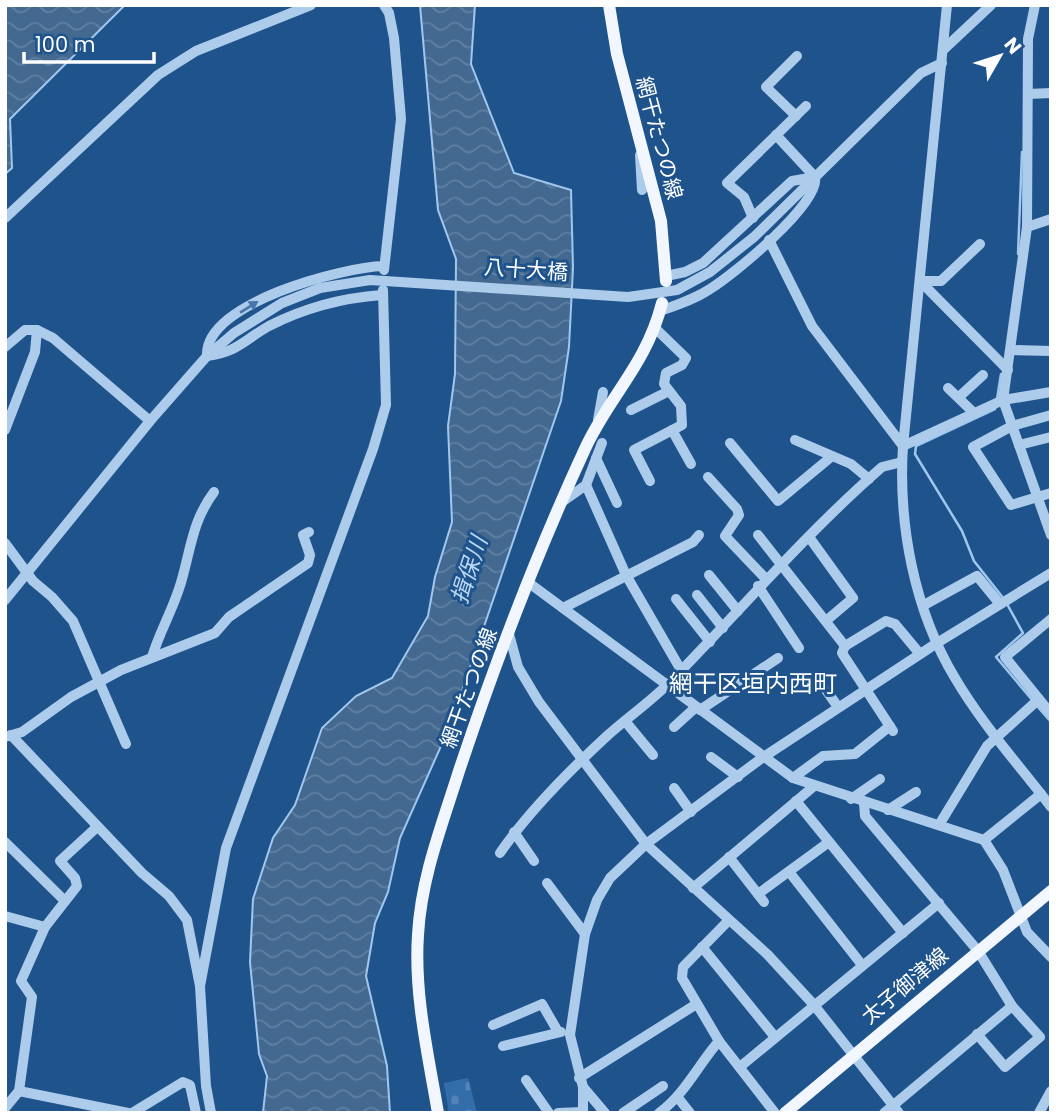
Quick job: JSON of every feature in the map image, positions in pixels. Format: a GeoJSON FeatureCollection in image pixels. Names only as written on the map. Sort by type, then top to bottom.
{"type":"FeatureCollection","features":[{"type":"Feature","properties":{"kind":"main road","name":"網干たつの線"},"geometry":{"type":"LineString","coordinates":[[610,5],[617,54],[661,221],[666,278]]}},
{"type":"Feature","properties":{"kind":"main road","name":"網干たつの線"},"geometry":{"type":"LineString","coordinates":[[438,1113],[417,963],[422,899],[432,855],[509,634],[562,502],[596,429],[632,376],[661,307]]}},
{"type":"Feature","properties":{"kind":"main road","name":"太子御津線"},"geometry":{"type":"LineString","coordinates":[[785,1113],[1051,891]]}},
{"type":"Feature","properties":{"kind":"street"},"geometry":{"type":"LineString","coordinates":[[5,218],[158,75],[196,51],[311,5]]}},
{"type":"Feature","properties":{"kind":"street"},"geometry":{"type":"LineString","coordinates":[[5,600],[150,421],[207,356],[214,333],[255,303],[323,276],[384,268],[401,119],[394,38],[389,13],[384,5]]}},
{"type":"Feature","properties":{"kind":"street"},"geometry":{"type":"LineString","coordinates":[[947,5],[902,446],[906,540],[937,643],[958,684],[1051,807]]}},
{"type":"Feature","properties":{"kind":"street"},"geometry":{"type":"LineString","coordinates":[[943,50],[991,5]]}},
{"type":"Feature","properties":{"kind":"street"},"geometry":{"type":"LineString","coordinates":[[1035,5],[1028,39],[1027,227],[1011,350],[1004,367],[1003,400],[1051,535]]}},
{"type":"Feature","properties":{"kind":"street"},"geometry":{"type":"LineString","coordinates":[[796,116],[766,87],[797,57]]}},
{"type":"Feature","properties":{"kind":"street","name":"八十大橋"},"geometry":{"type":"LineString","coordinates":[[207,356],[234,332],[282,303],[320,288],[370,280],[421,281],[628,297],[654,296],[694,282],[754,237],[921,73],[942,63]]}},
{"type":"Feature","properties":{"kind":"street"},"geometry":{"type":"LineString","coordinates":[[1028,94],[1051,93]]}},
{"type":"Feature","properties":{"kind":"street"},"geometry":{"type":"LineString","coordinates":[[753,218],[744,197],[727,183],[806,106]]}},
{"type":"Feature","properties":{"kind":"street"},"geometry":{"type":"LineString","coordinates":[[639,135],[642,190]]}},
{"type":"Feature","properties":{"kind":"street"},"geometry":{"type":"LineString","coordinates":[[661,307],[709,290],[737,270],[809,201],[817,184],[815,177],[776,135]]}},
{"type":"Feature","properties":{"kind":"street"},"geometry":{"type":"LineString","coordinates":[[666,278],[703,263],[792,181],[815,177]]}},
{"type":"Feature","properties":{"kind":"street"},"geometry":{"type":"LineString","coordinates":[[1027,227],[1051,219]]}},
{"type":"Feature","properties":{"kind":"street"},"geometry":{"type":"LineString","coordinates":[[769,240],[812,326],[902,446]]}},
{"type":"Feature","properties":{"kind":"street"},"geometry":{"type":"LineString","coordinates":[[920,281],[942,281],[980,244]]}},
{"type":"Feature","properties":{"kind":"street"},"geometry":{"type":"LineString","coordinates":[[920,281],[1004,367]]}},
{"type":"Feature","properties":{"kind":"street"},"geometry":{"type":"LineString","coordinates":[[200,986],[226,848],[373,449],[386,405],[383,293],[318,305],[267,327],[230,353],[207,356]]}},
{"type":"Feature","properties":{"kind":"street"},"geometry":{"type":"LineString","coordinates":[[650,481],[634,450],[682,425],[681,406],[664,384],[666,373],[682,365],[686,358],[654,327]]}},
{"type":"Feature","properties":{"kind":"street"},"geometry":{"type":"LineString","coordinates":[[5,347],[25,330],[37,330],[54,338],[150,421]]}},
{"type":"Feature","properties":{"kind":"street"},"geometry":{"type":"LineString","coordinates":[[5,429],[35,352],[37,330]]}},
{"type":"Feature","properties":{"kind":"street"},"geometry":{"type":"LineString","coordinates":[[1011,350],[1051,351]]}},
{"type":"Feature","properties":{"kind":"street"},"geometry":{"type":"LineString","coordinates":[[960,396],[983,374]]}},
{"type":"Feature","properties":{"kind":"street"},"geometry":{"type":"LineString","coordinates":[[948,388],[960,396],[974,413]]}},
{"type":"Feature","properties":{"kind":"street"},"geometry":{"type":"LineString","coordinates":[[631,411],[669,391]]}},
{"type":"Feature","properties":{"kind":"street"},"geometry":{"type":"LineString","coordinates":[[596,429],[603,392]]}},
{"type":"Feature","properties":{"kind":"street"},"geometry":{"type":"LineString","coordinates":[[902,446],[1003,400],[1051,392]]}},
{"type":"Feature","properties":{"kind":"street"},"geometry":{"type":"LineString","coordinates":[[1051,415],[1012,426],[973,447],[1011,505],[1051,493]]}},
{"type":"Feature","properties":{"kind":"street"},"geometry":{"type":"LineString","coordinates":[[672,430],[691,464]]}},
{"type":"Feature","properties":{"kind":"street"},"geometry":{"type":"LineString","coordinates":[[1018,445],[1051,436]]}},
{"type":"Feature","properties":{"kind":"street"},"geometry":{"type":"LineString","coordinates":[[795,440],[851,464],[869,479]]}},
{"type":"Feature","properties":{"kind":"street"},"geometry":{"type":"LineString","coordinates":[[562,502],[586,485],[602,443]]}},
{"type":"Feature","properties":{"kind":"street"},"geometry":{"type":"LineString","coordinates":[[730,443],[778,500],[831,457]]}},
{"type":"Feature","properties":{"kind":"street"},"geometry":{"type":"LineString","coordinates":[[596,458],[617,503]]}},
{"type":"Feature","properties":{"kind":"street"},"geometry":{"type":"LineString","coordinates":[[500,853],[514,832],[625,720],[667,686],[782,562],[869,479],[886,465],[902,462]]}},
{"type":"Feature","properties":{"kind":"street"},"geometry":{"type":"LineString","coordinates":[[708,477],[737,509],[738,515],[725,536],[762,582],[799,648]]}},
{"type":"Feature","properties":{"kind":"street"},"geometry":{"type":"LineString","coordinates":[[586,485],[625,575],[681,670]]}},
{"type":"Feature","properties":{"kind":"street"},"geometry":{"type":"LineString","coordinates":[[152,657],[182,581],[190,538],[202,508],[214,492]]}},
{"type":"Feature","properties":{"kind":"street"},"geometry":{"type":"LineString","coordinates":[[211,1113],[206,1086],[200,986],[187,920],[169,896],[8,736],[34,724],[50,710],[98,682],[152,657],[215,633],[229,617],[308,563],[310,555],[303,535],[309,532]]}},
{"type":"Feature","properties":{"kind":"street"},"geometry":{"type":"LineString","coordinates":[[563,608],[693,542],[699,535]]}},
{"type":"Feature","properties":{"kind":"street"},"geometry":{"type":"LineString","coordinates":[[758,535],[782,562],[845,646]]}},
{"type":"Feature","properties":{"kind":"street"},"geometry":{"type":"LineString","coordinates":[[809,537],[853,598],[827,620]]}},
{"type":"Feature","properties":{"kind":"street"},"geometry":{"type":"LineString","coordinates":[[5,543],[27,573],[73,621],[126,744]]}},
{"type":"Feature","properties":{"kind":"street"},"geometry":{"type":"LineString","coordinates":[[558,1113],[583,1113],[581,1082],[570,1035],[586,934],[597,900],[610,878],[646,844],[762,758],[865,689],[1051,573]]}},
{"type":"Feature","properties":{"kind":"street"},"geometry":{"type":"LineString","coordinates":[[709,575],[738,611]]}},
{"type":"Feature","properties":{"kind":"street"},"geometry":{"type":"LineString","coordinates":[[924,605],[977,576],[1005,601]]}},
{"type":"Feature","properties":{"kind":"street"},"geometry":{"type":"LineString","coordinates":[[529,583],[762,758],[793,778],[813,787],[984,840],[1003,870],[1027,932],[1051,957]]}},
{"type":"Feature","properties":{"kind":"street"},"geometry":{"type":"LineString","coordinates":[[697,596],[723,628]]}},
{"type":"Feature","properties":{"kind":"street"},"geometry":{"type":"LineString","coordinates":[[676,599],[710,642]]}},
{"type":"Feature","properties":{"kind":"street"},"geometry":{"type":"LineString","coordinates":[[793,778],[823,756],[855,754],[891,729],[842,653],[845,646],[886,621],[895,624],[920,654]]}},
{"type":"Feature","properties":{"kind":"street"},"geometry":{"type":"LineString","coordinates":[[1051,636],[1047,623],[1005,657],[1035,702],[1051,714]]}},
{"type":"Feature","properties":{"kind":"street"},"geometry":{"type":"LineString","coordinates":[[509,634],[518,667],[539,702],[646,844],[730,920],[814,1005],[892,1110],[1012,1006]]}},
{"type":"Feature","properties":{"kind":"street"},"geometry":{"type":"LineString","coordinates":[[674,727],[698,708],[778,658]]}},
{"type":"Feature","properties":{"kind":"street"},"geometry":{"type":"LineString","coordinates":[[826,690],[838,707]]}},
{"type":"Feature","properties":{"kind":"street"},"geometry":{"type":"LineString","coordinates":[[939,825],[995,734],[1035,702]]}},
{"type":"Feature","properties":{"kind":"street"},"geometry":{"type":"LineString","coordinates":[[625,720],[653,755]]}},
{"type":"Feature","properties":{"kind":"street"},"geometry":{"type":"LineString","coordinates":[[711,757],[738,777]]}},
{"type":"Feature","properties":{"kind":"street"},"geometry":{"type":"LineString","coordinates":[[851,799],[880,779]]}},
{"type":"Feature","properties":{"kind":"street"},"geometry":{"type":"LineString","coordinates":[[693,888],[813,787]]}},
{"type":"Feature","properties":{"kind":"street"},"geometry":{"type":"LineString","coordinates":[[674,788],[691,812]]}},
{"type":"Feature","properties":{"kind":"street"},"geometry":{"type":"LineString","coordinates":[[888,810],[916,792]]}},
{"type":"Feature","properties":{"kind":"street"},"geometry":{"type":"LineString","coordinates":[[984,840],[1041,794]]}},
{"type":"Feature","properties":{"kind":"street"},"geometry":{"type":"LineString","coordinates":[[796,801],[903,933]]}},
{"type":"Feature","properties":{"kind":"street"},"geometry":{"type":"LineString","coordinates":[[864,803],[865,816],[978,951],[1012,1006],[1045,1034],[1005,1067],[977,1034]]}},
{"type":"Feature","properties":{"kind":"street"},"geometry":{"type":"LineString","coordinates":[[5,1108],[19,1091],[32,997],[21,981],[45,927],[76,886],[75,878],[60,861],[97,827]]}},
{"type":"Feature","properties":{"kind":"street"},"geometry":{"type":"LineString","coordinates":[[514,832],[534,861]]}},
{"type":"Feature","properties":{"kind":"street"},"geometry":{"type":"LineString","coordinates":[[5,842],[65,901]]}},
{"type":"Feature","properties":{"kind":"street"},"geometry":{"type":"LineString","coordinates":[[729,857],[761,898],[780,875],[790,873],[829,842]]}},
{"type":"Feature","properties":{"kind":"street"},"geometry":{"type":"LineString","coordinates":[[790,873],[862,965]]}},
{"type":"Feature","properties":{"kind":"street"},"geometry":{"type":"LineString","coordinates":[[548,883],[586,934]]}},
{"type":"Feature","properties":{"kind":"street"},"geometry":{"type":"LineString","coordinates":[[741,1066],[939,903]]}},
{"type":"Feature","properties":{"kind":"street"},"geometry":{"type":"LineString","coordinates":[[5,916],[45,927]]}},
{"type":"Feature","properties":{"kind":"street"},"geometry":{"type":"LineString","coordinates":[[730,920],[683,967],[682,978],[695,1005],[719,1041],[775,1113]]}},
{"type":"Feature","properties":{"kind":"street"},"geometry":{"type":"LineString","coordinates":[[702,947],[775,1037]]}},
{"type":"Feature","properties":{"kind":"street"},"geometry":{"type":"LineString","coordinates":[[493,1025],[542,1004],[557,1030]]}},
{"type":"Feature","properties":{"kind":"street"},"geometry":{"type":"LineString","coordinates":[[581,1082],[695,1005]]}},
{"type":"Feature","properties":{"kind":"street"},"geometry":{"type":"LineString","coordinates":[[503,1046],[557,1030],[570,1035]]}},
{"type":"Feature","properties":{"kind":"street"},"geometry":{"type":"LineString","coordinates":[[659,1113],[679,1099],[703,1059],[719,1041]]}},
{"type":"Feature","properties":{"kind":"street"},"geometry":{"type":"LineString","coordinates":[[526,1080],[549,1113]]}},
{"type":"Feature","properties":{"kind":"street"},"geometry":{"type":"LineString","coordinates":[[19,1091],[130,1113],[183,1082],[190,1085],[196,1113]]}},
{"type":"Feature","properties":{"kind":"street"},"geometry":{"type":"LineString","coordinates":[[581,1082],[605,1113]]}},
{"type":"Feature","properties":{"kind":"street"},"geometry":{"type":"LineString","coordinates":[[623,1113],[663,1086]]}},
{"type":"Feature","properties":{"kind":"street"},"geometry":{"type":"LineString","coordinates":[[1039,1113],[1049,1098]]}},
{"type":"Feature","properties":{"kind":"street"},"geometry":{"type":"LineString","coordinates":[[679,1099],[690,1113]]}},
{"type":"Feature","properties":{"kind":"green space"},"geometry":{"type":"Polygon","coordinates":[[[468,1078],[477,1113],[449,1113],[444,1083],[468,1078]]]}},
{"type":"Feature","properties":{"kind":"water"},"geometry":{"type":"Polygon","coordinates":[[[5,5],[125,5],[10,119],[12,168],[5,174],[5,5]]]}},
{"type":"Feature","properties":{"kind":"water","name":"揖保川"},"geometry":{"type":"Polygon","coordinates":[[[420,5],[475,5],[471,64],[514,173],[571,190],[573,268],[569,347],[561,401],[450,726],[400,838],[388,892],[375,923],[366,976],[387,1066],[390,1113],[263,1113],[267,1076],[259,1054],[250,962],[253,899],[273,838],[295,805],[322,728],[356,696],[392,678],[428,616],[435,577],[452,522],[448,426],[455,374],[456,259],[438,210],[420,5]]]}},
{"type":"Feature","properties":{"kind":"waterway"},"geometry":{"type":"LineString","coordinates":[[1018,254],[1022,152]]}},
{"type":"Feature","properties":{"kind":"waterway"},"geometry":{"type":"LineString","coordinates":[[997,399],[1001,374]]}},
{"type":"Feature","properties":{"kind":"waterway"},"geometry":{"type":"LineString","coordinates":[[995,409],[916,446],[915,454],[962,531],[974,561],[1004,599]]}},
{"type":"Feature","properties":{"kind":"waterway"},"geometry":{"type":"LineString","coordinates":[[1007,604],[1023,633],[996,657],[1033,701]]}},
{"type":"Feature","properties":{"kind":"waterway"},"geometry":{"type":"LineString","coordinates":[[1037,706],[1051,722]]}},
{"type":"Feature","properties":{"kind":"district","name":"網干区垣内西町"},"geometry":{"type":"Point","coordinates":[753,684]}}]}
